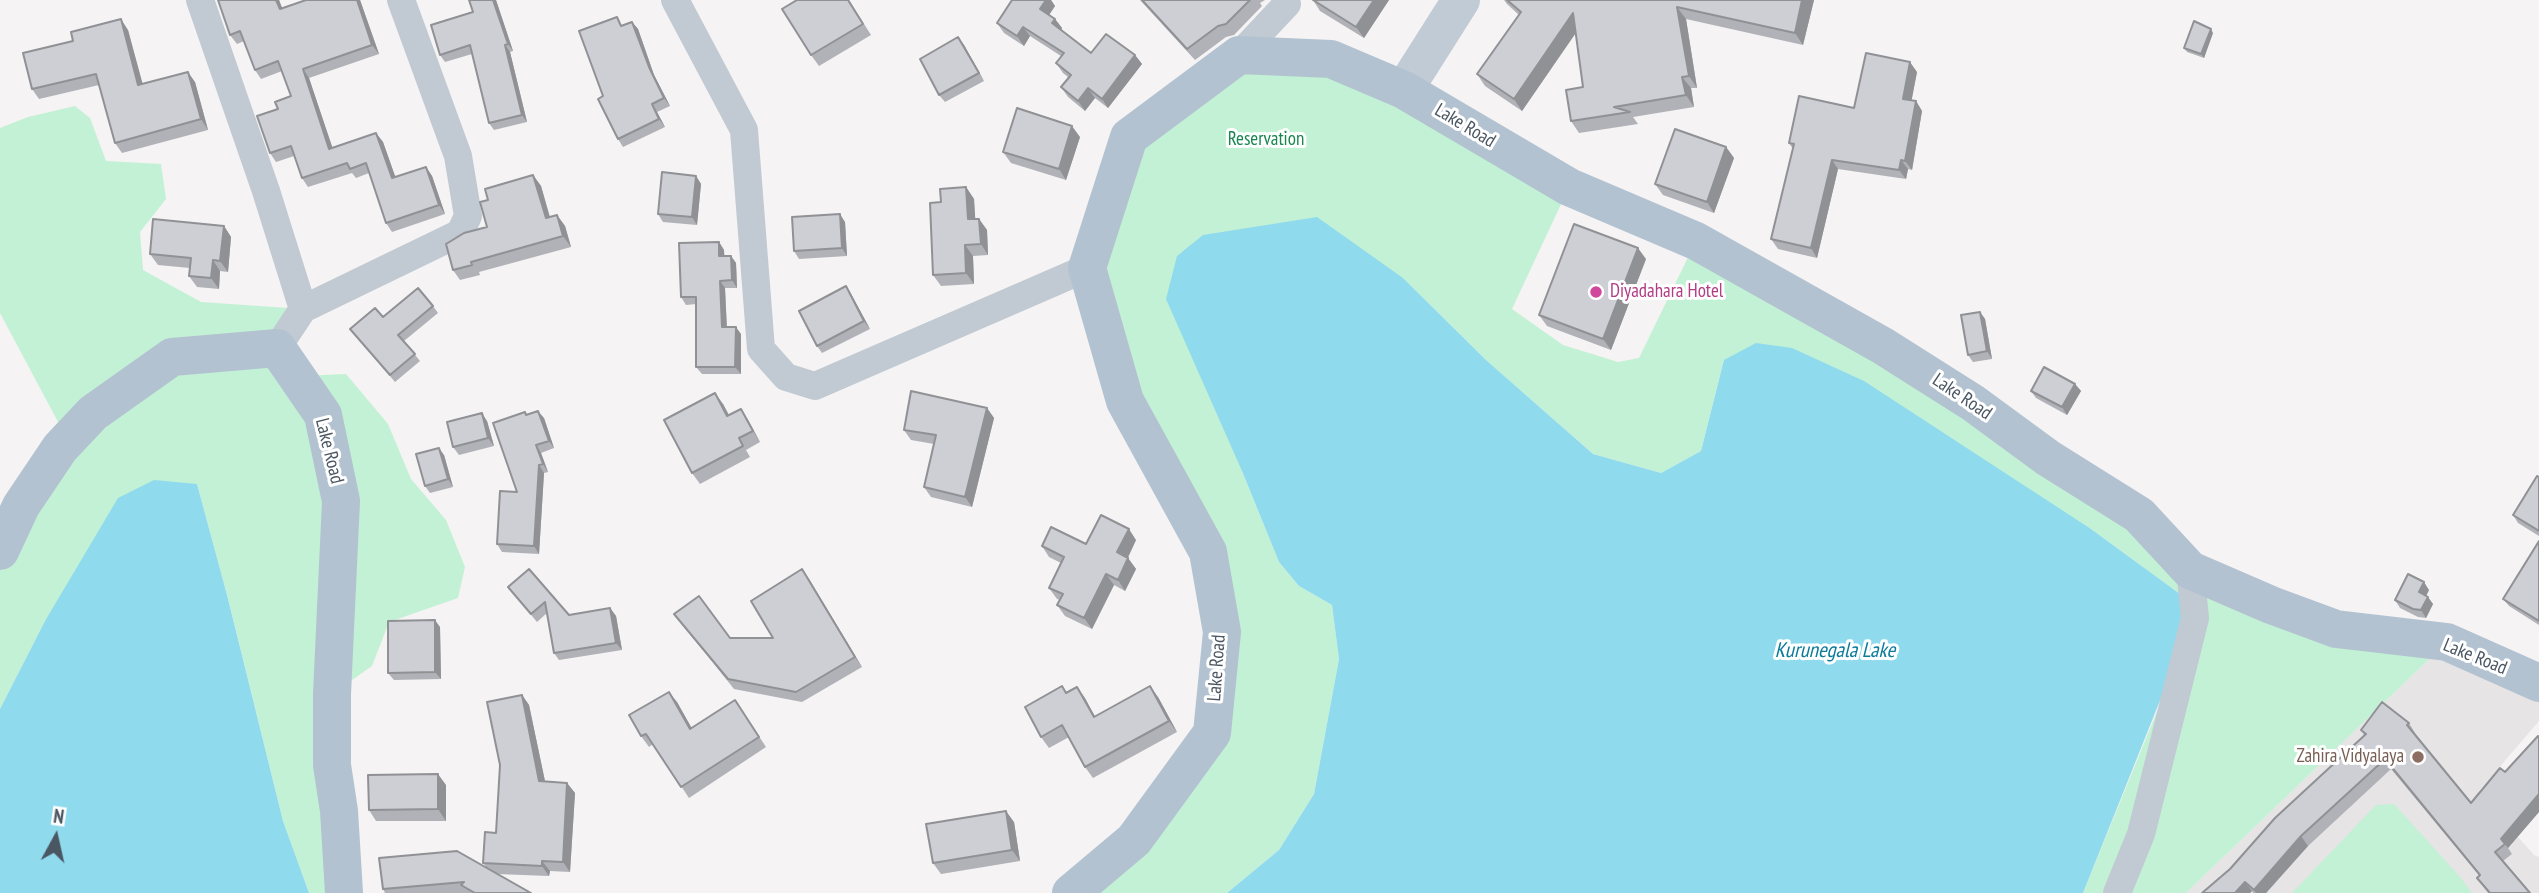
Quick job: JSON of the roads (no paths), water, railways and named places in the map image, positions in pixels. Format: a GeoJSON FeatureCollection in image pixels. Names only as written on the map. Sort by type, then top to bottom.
{"type":"FeatureCollection","features":[{"type":"Feature","properties":{"kind":"main road"},"geometry":{"type":"LineString","coordinates":[[1087,268],[1129,137],[1239,55]]}},
{"type":"Feature","properties":{"kind":"main road","name":"Lake Road"},"geometry":{"type":"LineString","coordinates":[[1239,55],[1331,59],[1405,90],[1569,187],[1696,241],[1883,346],[1973,403],[2048,458],[2139,516],[2190,570],[2271,605],[2336,629],[2446,642],[2539,684]]}},
{"type":"Feature","properties":{"kind":"main road","name":"Lake Road"},"geometry":{"type":"LineString","coordinates":[[1071,893],[1134,840],[1212,733],[1222,632],[1208,552],[1125,401],[1087,268]]}},
{"type":"Feature","properties":{"kind":"main road"},"geometry":{"type":"LineString","coordinates":[[0,551],[21,506],[60,448],[93,413],[172,357],[277,348]]}},
{"type":"Feature","properties":{"kind":"main road","name":"Lake Road"},"geometry":{"type":"LineString","coordinates":[[277,348],[323,415],[341,501],[332,694],[332,765],[340,811],[344,893]]}},
{"type":"Feature","properties":{"kind":"street"},"geometry":{"type":"LineString","coordinates":[[200,0],[266,191],[303,309]]}},
{"type":"Feature","properties":{"kind":"street"},"geometry":{"type":"LineString","coordinates":[[277,348],[303,309],[460,233],[468,216],[458,156],[401,0]]}},
{"type":"Feature","properties":{"kind":"street"},"geometry":{"type":"LineString","coordinates":[[675,0],[744,130],[761,349],[786,377],[815,386],[1087,268]]}},
{"type":"Feature","properties":{"kind":"street"},"geometry":{"type":"LineString","coordinates":[[1405,90],[1461,0]]}},
{"type":"Feature","properties":{"kind":"street"},"geometry":{"type":"LineString","coordinates":[[1239,55],[1289,1]]}},
{"type":"Feature","properties":{"kind":"street"},"geometry":{"type":"LineString","coordinates":[[2117,893],[2141,834],[2196,618],[2190,570]]}},
{"type":"Feature","properties":{"kind":"water","name":"Kurunegala Lake"},"geometry":{"type":"Polygon","coordinates":[[[1317,217],[1403,278],[1486,360],[1593,454],[1661,473],[1701,451],[1724,360],[1756,343],[1792,348],[1864,381],[2091,529],[2180,594],[2184,625],[2177,658],[2083,893],[1227,893],[1279,850],[1314,794],[1339,659],[1332,605],[1299,586],[1279,562],[1166,299],[1177,256],[1203,235],[1317,217]]]}},
{"type":"Feature","properties":{"kind":"water"},"geometry":{"type":"Polygon","coordinates":[[[154,480],[197,484],[283,821],[309,893],[0,893],[0,709],[45,621],[118,498],[154,480]]]}},
{"type":"Feature","properties":{"kind":"place","name":"Diyadahara Hotel"},"geometry":{"type":"Point","coordinates":[1596,292]}},
{"type":"Feature","properties":{"kind":"place","name":"Zahira Vidyalaya"},"geometry":{"type":"Point","coordinates":[2418,757]}},
{"type":"Feature","properties":{"kind":"park label","name":"Reservation"},"geometry":{"type":"Point","coordinates":[1266,140]}}]}
